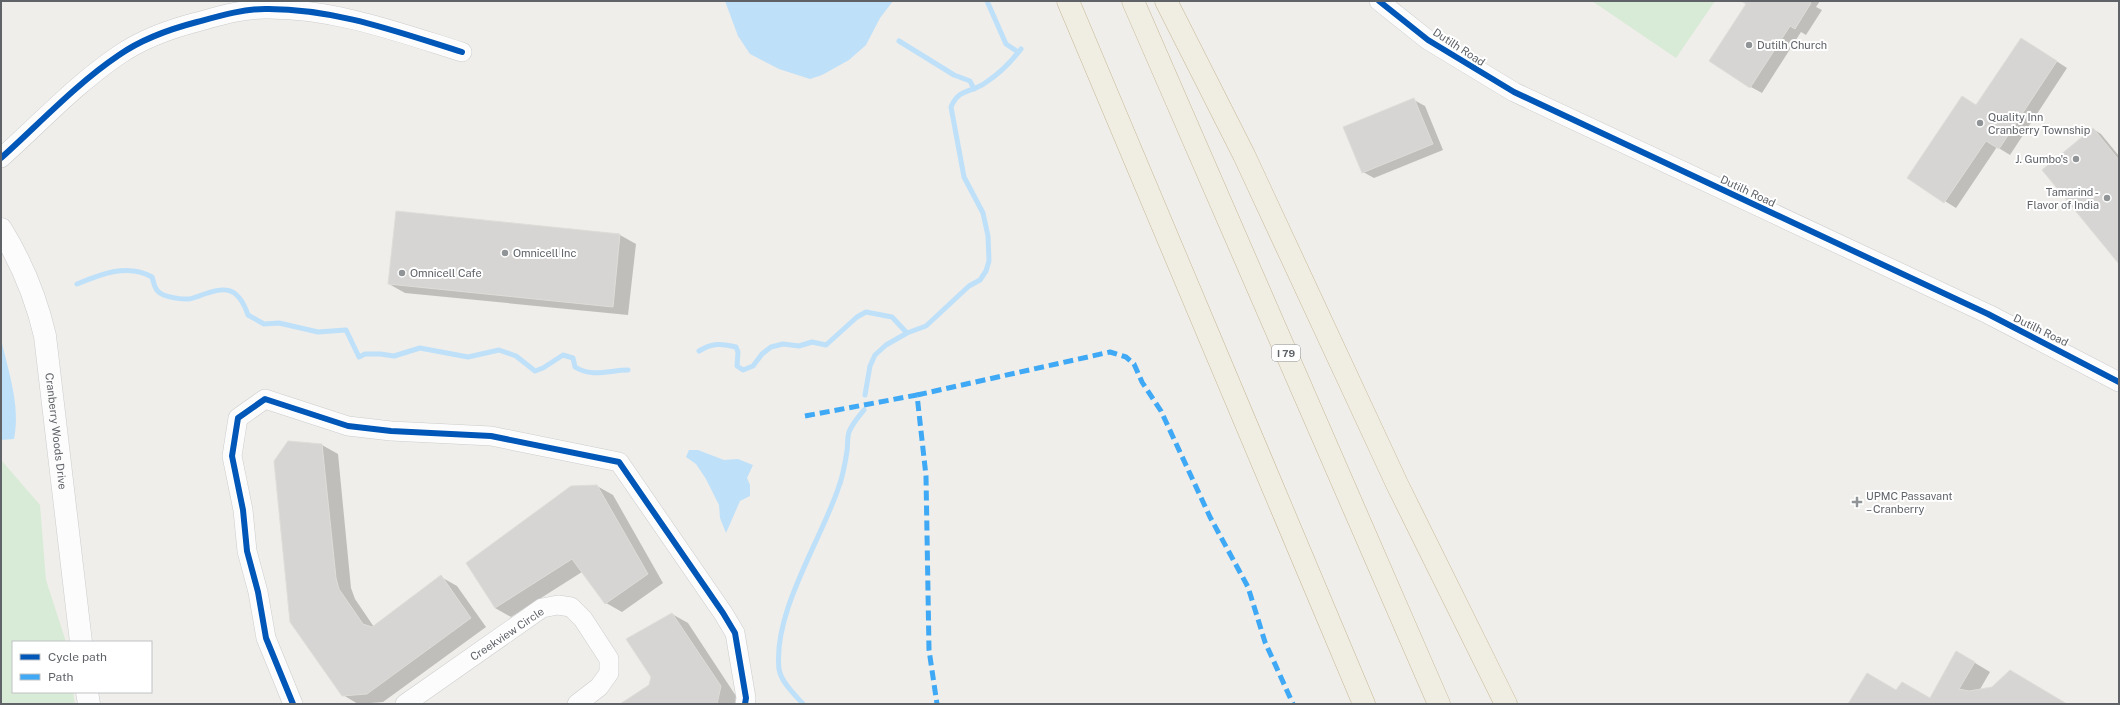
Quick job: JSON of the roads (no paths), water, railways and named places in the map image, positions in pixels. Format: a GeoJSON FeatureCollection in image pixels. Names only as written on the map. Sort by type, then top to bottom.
{"type":"FeatureCollection","features":[{"type":"Feature","properties":{"kind":"highway"},"geometry":{"type":"LineString","coordinates":[[1068,1],[1364,704]]}},
{"type":"Feature","properties":{"kind":"highway","name":"I 79"},"geometry":{"type":"LineString","coordinates":[[1132,1],[1439,704]]}},
{"type":"Feature","properties":{"kind":"highway"},"geometry":{"type":"LineString","coordinates":[[1166,1],[1244,155],[1397,484],[1506,704]]}},
{"type":"Feature","properties":{"kind":"highway"},"geometry":{"type":"LineString","coordinates":[[1183,1],[1244,155]]}},
{"type":"Feature","properties":{"kind":"street","name":"Dutilh Road"},"geometry":{"type":"LineString","coordinates":[[1379,1],[1434,44],[1514,92],[1995,318],[2119,382]]}},
{"type":"Feature","properties":{"kind":"street"},"geometry":{"type":"LineString","coordinates":[[1,158],[89,77],[120,54],[141,42],[190,24],[264,5],[319,13],[366,23],[462,52]]}},
{"type":"Feature","properties":{"kind":"street","name":"Cranberry Woods Drive"},"geometry":{"type":"LineString","coordinates":[[1,229],[16,255],[33,293],[45,336],[81,641]]}},
{"type":"Feature","properties":{"kind":"street"},"geometry":{"type":"LineString","coordinates":[[293,704],[266,638],[258,592],[247,551],[243,510],[232,456],[238,418],[265,399],[348,426],[391,431],[491,436],[619,462],[723,613],[734,633],[746,698],[744,704]]}},
{"type":"Feature","properties":{"kind":"street","name":"Creekview Circle"},"geometry":{"type":"LineString","coordinates":[[405,704],[542,608],[558,605],[571,607],[582,619],[609,659],[609,673],[599,687],[577,704]]}},
{"type":"Feature","properties":{"kind":"street"},"geometry":{"type":"LineString","coordinates":[[87,693],[88,704]]}},
{"type":"Feature","properties":{"kind":"water"},"geometry":{"type":"Polygon","coordinates":[[[725,1],[893,1],[880,18],[866,45],[849,60],[822,75],[810,79],[779,69],[750,54],[738,36],[725,1]]]}},
{"type":"Feature","properties":{"kind":"water"},"geometry":{"type":"Polygon","coordinates":[[[1,339],[13,389],[16,427],[14,439],[1,440],[1,339]]]}},
{"type":"Feature","properties":{"kind":"water"},"geometry":{"type":"Polygon","coordinates":[[[689,450],[698,450],[724,460],[738,459],[753,465],[747,478],[750,485],[750,496],[740,501],[726,533],[720,518],[719,505],[706,479],[696,464],[686,457],[689,450]]]}},
{"type":"Feature","properties":{"kind":"waterway"},"geometry":{"type":"LineString","coordinates":[[987,1],[1006,44],[1018,52]]}},
{"type":"Feature","properties":{"kind":"waterway"},"geometry":{"type":"LineString","coordinates":[[899,41],[954,75],[970,81],[974,89]]}},
{"type":"Feature","properties":{"kind":"waterway"},"geometry":{"type":"LineString","coordinates":[[865,395],[870,366],[875,355],[886,345],[907,333],[926,326],[969,286],[980,280],[986,271],[989,261],[988,236],[983,213],[964,177],[951,107],[954,101],[962,94],[980,86],[995,76],[1021,49]]}},
{"type":"Feature","properties":{"kind":"waterway"},"geometry":{"type":"LineString","coordinates":[[77,284],[105,274],[124,270],[143,273],[152,277],[155,288],[158,292],[181,299],[190,299],[211,292],[226,290],[238,296],[248,315],[264,324],[279,323],[318,332],[346,330],[359,357],[365,354],[394,356],[420,348],[468,357],[499,350],[516,356],[535,371],[543,368],[563,355],[573,358],[575,367],[588,372],[601,373],[628,370]]}},
{"type":"Feature","properties":{"kind":"waterway"},"geometry":{"type":"LineString","coordinates":[[699,351],[708,346],[717,344],[736,347],[738,352],[737,366],[743,370],[753,366],[762,354],[771,347],[783,344],[799,346],[812,342],[826,345],[857,317],[866,312],[892,317],[907,333]]}},
{"type":"Feature","properties":{"kind":"waterway"},"geometry":{"type":"LineString","coordinates":[[803,704],[785,683],[780,674],[779,647],[783,624],[790,601],[840,484],[843,475],[849,432],[864,410]]}},
{"type":"Feature","properties":{"kind":"place","name":"Dutilh Church"},"geometry":{"type":"Point","coordinates":[1749,45]}},
{"type":"Feature","properties":{"kind":"place","name":"Quality Inn Cranberry Township"},"geometry":{"type":"Point","coordinates":[1980,123]}},
{"type":"Feature","properties":{"kind":"place","name":"J. Gumbo's"},"geometry":{"type":"Point","coordinates":[2076,159]}},
{"type":"Feature","properties":{"kind":"place","name":"Tamarind - Flavor of India"},"geometry":{"type":"Point","coordinates":[2107,198]}},
{"type":"Feature","properties":{"kind":"place","name":"Omnicell Inc"},"geometry":{"type":"Point","coordinates":[505,253]}},
{"type":"Feature","properties":{"kind":"place","name":"Omnicell Cafe"},"geometry":{"type":"Point","coordinates":[402,273]}},
{"type":"Feature","properties":{"kind":"place","name":"UPMC Passavant – Cranberry"},"geometry":{"type":"Point","coordinates":[1857,502]}}]}
